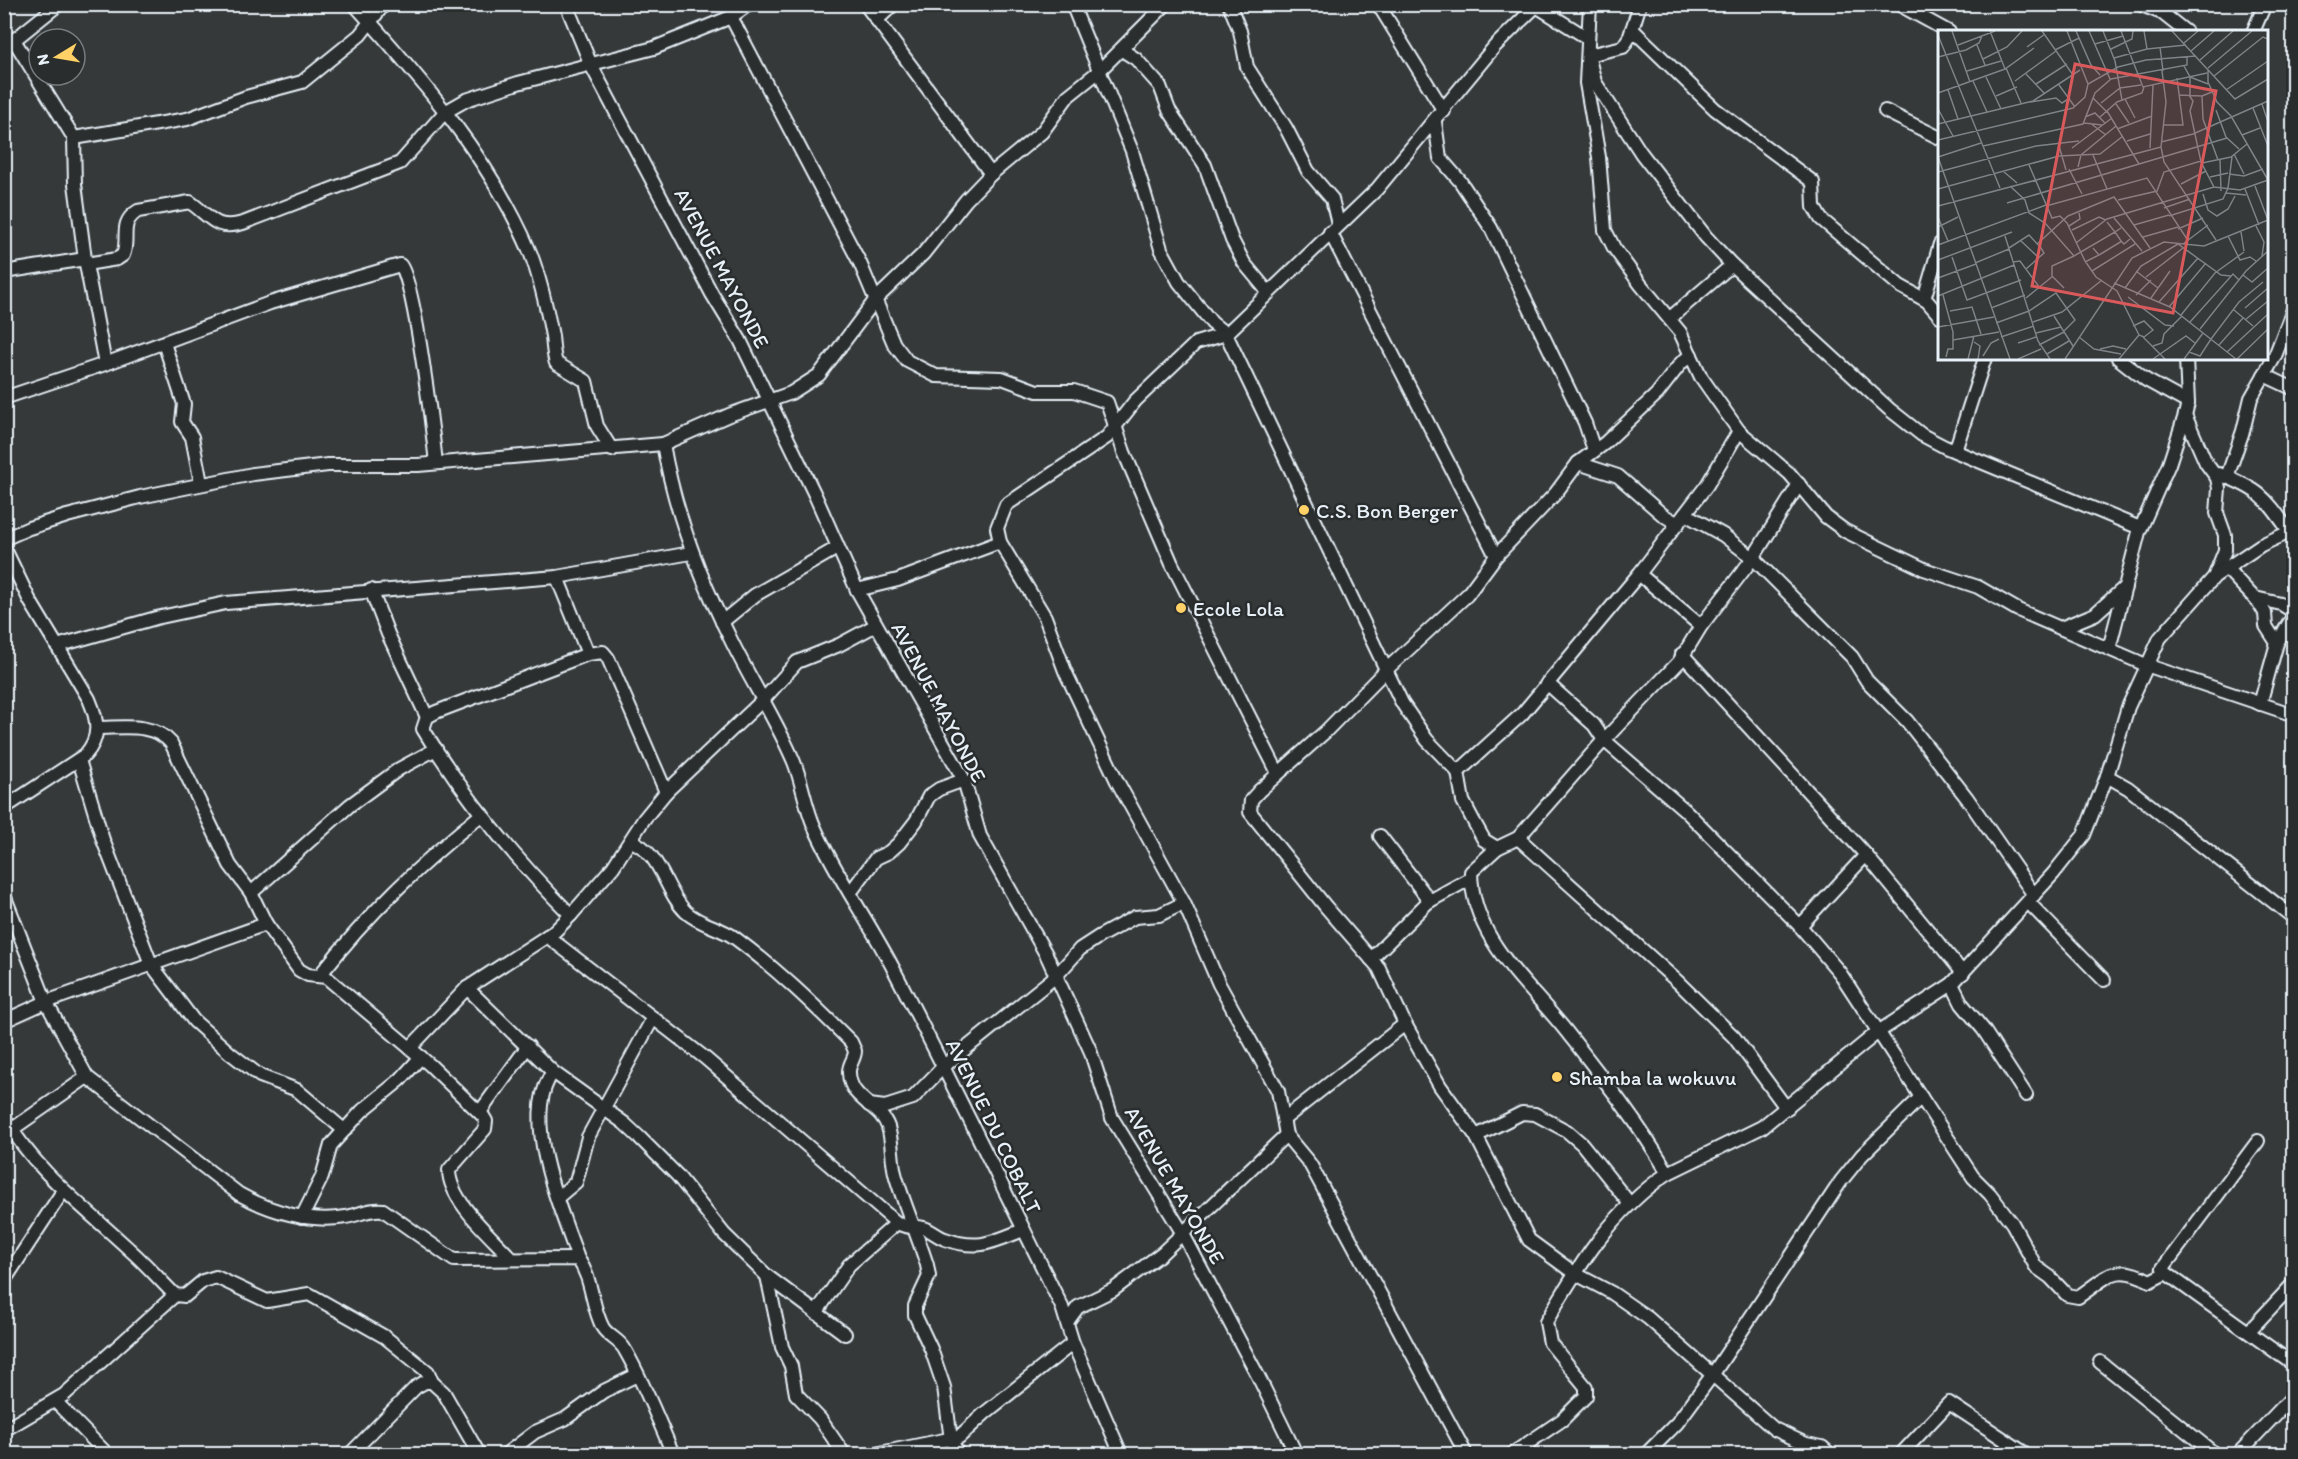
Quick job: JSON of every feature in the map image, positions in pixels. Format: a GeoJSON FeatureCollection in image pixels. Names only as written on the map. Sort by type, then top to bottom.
{"type":"FeatureCollection","features":[{"type":"Feature","properties":{"kind":"street"},"geometry":{"type":"LineString","coordinates":[[354,4],[445,112],[474,152],[518,228],[531,254],[545,305],[556,363],[586,381],[597,426],[612,450]]}},
{"type":"Feature","properties":{"kind":"street"},"geometry":{"type":"LineString","coordinates":[[74,138],[187,119],[246,97],[302,82],[360,35],[384,4]]}},
{"type":"Feature","properties":{"kind":"street","name":"AVENUE MAYONDE"},"geometry":{"type":"LineString","coordinates":[[566,4],[591,65],[712,294],[740,340],[857,590],[964,780],[980,836],[1056,976],[1090,1050],[1112,1118],[1182,1232],[1258,1376],[1296,1455]]}},
{"type":"Feature","properties":{"kind":"street"},"geometry":{"type":"LineString","coordinates":[[865,4],[924,87],[991,174]]}},
{"type":"Feature","properties":{"kind":"street"},"geometry":{"type":"LineString","coordinates":[[877,20],[894,4]]}},
{"type":"Feature","properties":{"kind":"street"},"geometry":{"type":"LineString","coordinates":[[1072,4],[1132,151],[1161,249],[1179,282],[1212,323],[1226,334],[1388,669],[1402,703],[1427,740],[1458,772],[1463,801],[1484,840],[1497,848]]}},
{"type":"Feature","properties":{"kind":"street"},"geometry":{"type":"LineString","coordinates":[[4,539],[56,519],[201,483],[291,468],[436,463],[663,444],[729,415],[804,387],[819,375],[876,299],[917,260],[943,226],[991,174],[1042,132],[1068,96],[1122,50],[1166,4]]}},
{"type":"Feature","properties":{"kind":"street"},"geometry":{"type":"LineString","coordinates":[[1228,4],[1240,31],[1247,67],[1286,128],[1308,171],[1332,200],[1334,228],[1496,556]]}},
{"type":"Feature","properties":{"kind":"street"},"geometry":{"type":"LineString","coordinates":[[1378,4],[1444,111]]}},
{"type":"Feature","properties":{"kind":"street"},"geometry":{"type":"LineString","coordinates":[[1590,4],[1586,83],[1599,157],[1605,230],[1614,248],[1641,285],[1670,318],[1707,387],[1739,431],[1799,484],[1826,517],[1845,531],[1924,569],[1978,587],[2018,610],[2146,665],[2294,715]]}},
{"type":"Feature","properties":{"kind":"street"},"geometry":{"type":"LineString","coordinates":[[1623,47],[1640,4]]}},
{"type":"Feature","properties":{"kind":"street"},"geometry":{"type":"LineString","coordinates":[[1898,4],[1945,30]]}},
{"type":"Feature","properties":{"kind":"street"},"geometry":{"type":"LineString","coordinates":[[2139,4],[2162,13],[2183,30]]}},
{"type":"Feature","properties":{"kind":"street"},"geometry":{"type":"LineString","coordinates":[[2254,30],[2265,4]]}},
{"type":"Feature","properties":{"kind":"street"},"geometry":{"type":"LineString","coordinates":[[59,5],[9,44],[74,138],[75,184],[86,261],[105,364]]}},
{"type":"Feature","properties":{"kind":"street"},"geometry":{"type":"LineString","coordinates":[[4,272],[117,259],[123,255],[124,230],[131,215],[138,211],[190,202],[216,224],[231,227],[385,170],[407,157],[445,112],[478,95],[654,48],[731,17],[747,5]]}},
{"type":"Feature","properties":{"kind":"street"},"geometry":{"type":"LineString","coordinates":[[1466,1455],[1310,1164],[1286,1135],[1278,1091],[1213,972],[1184,903],[1117,781],[1082,710],[1045,617],[1000,542],[997,528],[1006,505],[1107,437],[1135,401],[1190,348],[1196,343],[1226,334],[1377,189],[1435,122],[1495,46],[1534,6],[1587,37]]}},
{"type":"Feature","properties":{"kind":"street"},"geometry":{"type":"LineString","coordinates":[[731,17],[860,263],[900,354],[926,373],[936,376],[1002,378],[1037,391],[1074,391],[1107,402],[1124,452],[1172,564],[1278,773]]}},
{"type":"Feature","properties":{"kind":"street"},"geometry":{"type":"LineString","coordinates":[[1632,29],[1714,109],[1814,182],[1814,207],[1821,219],[1900,286],[1924,299],[1938,314]]}},
{"type":"Feature","properties":{"kind":"street"},"geometry":{"type":"LineString","coordinates":[[1588,55],[1623,47],[1648,45]]}},
{"type":"Feature","properties":{"kind":"street"},"geometry":{"type":"LineString","coordinates":[[1122,50],[1136,59],[1160,86],[1169,110],[1205,165],[1236,248],[1244,263],[1268,292]]}},
{"type":"Feature","properties":{"kind":"street"},"geometry":{"type":"LineString","coordinates":[[1588,55],[1595,82],[1641,153],[1677,202],[1732,265],[1889,409],[1922,435],[1955,451],[2140,528]]}},
{"type":"Feature","properties":{"kind":"street"},"geometry":{"type":"LineString","coordinates":[[1885,111],[1938,137]]}},
{"type":"Feature","properties":{"kind":"street"},"geometry":{"type":"LineString","coordinates":[[1435,122],[1440,158],[1445,167],[1460,181],[1491,228],[1585,423],[1594,450]]}},
{"type":"Feature","properties":{"kind":"street"},"geometry":{"type":"LineString","coordinates":[[1924,299],[1938,251]]}},
{"type":"Feature","properties":{"kind":"street"},"geometry":{"type":"LineString","coordinates":[[4,398],[164,343],[270,303],[400,265],[407,277],[422,354],[436,463]]}},
{"type":"Feature","properties":{"kind":"street"},"geometry":{"type":"LineString","coordinates":[[1670,318],[1732,265]]}},
{"type":"Feature","properties":{"kind":"street"},"geometry":{"type":"LineString","coordinates":[[2227,477],[2243,431],[2247,408],[2275,356],[2294,307]]}},
{"type":"Feature","properties":{"kind":"street"},"geometry":{"type":"LineString","coordinates":[[164,343],[182,394],[184,404],[182,422],[192,437],[201,483]]}},
{"type":"Feature","properties":{"kind":"street"},"geometry":{"type":"LineString","coordinates":[[1691,355],[1681,363],[1657,394],[1578,463],[1555,494],[1496,556],[1467,594],[1334,724],[1251,800],[1250,812],[1386,978],[1405,1024],[1440,1086],[1476,1136],[1524,1235],[1575,1273],[1612,1293],[1639,1312],[1774,1429],[1806,1444],[1822,1447],[1830,1455]]}},
{"type":"Feature","properties":{"kind":"street"},"geometry":{"type":"LineString","coordinates":[[1955,451],[1984,360]]}},
{"type":"Feature","properties":{"kind":"street"},"geometry":{"type":"LineString","coordinates":[[2121,360],[2187,409]]}},
{"type":"Feature","properties":{"kind":"street"},"geometry":{"type":"LineString","coordinates":[[2186,360],[2187,409],[2206,463],[2214,472],[2219,488],[2217,513],[2224,535],[2225,550],[2215,576]]}},
{"type":"Feature","properties":{"kind":"street"},"geometry":{"type":"LineString","coordinates":[[2264,375],[2294,389]]}},
{"type":"Feature","properties":{"kind":"street"},"geometry":{"type":"LineString","coordinates":[[2109,649],[2140,528],[2169,464],[2187,409]]}},
{"type":"Feature","properties":{"kind":"street"},"geometry":{"type":"LineString","coordinates":[[1458,772],[1522,714],[1640,574],[1707,485],[1739,431]]}},
{"type":"Feature","properties":{"kind":"street","name":"AVENUE DU COBALT"},"geometry":{"type":"LineString","coordinates":[[663,444],[691,553],[722,622],[764,699],[794,762],[813,824],[850,893],[880,942],[944,1066],[1067,1322],[1073,1343],[1121,1455]]}},
{"type":"Feature","properties":{"kind":"street"},"geometry":{"type":"LineString","coordinates":[[1578,463],[1618,476],[1663,515],[1682,518],[1723,535],[1753,558],[1852,657],[1867,681],[1907,721],[1967,798],[2031,899],[2104,980]]}},
{"type":"Feature","properties":{"kind":"street"},"geometry":{"type":"LineString","coordinates":[[1512,1455],[1562,1420],[1587,1394],[1586,1387],[1550,1343],[1546,1322],[1575,1273],[1605,1230],[1630,1204],[1668,1173],[1738,1141],[1787,1109],[1878,1032],[1952,984],[2031,899],[2084,835],[2107,776],[2128,707],[2146,665],[2165,631],[2215,576],[2261,545],[2292,531],[2263,495],[2250,486],[2214,472]]}},
{"type":"Feature","properties":{"kind":"street"},"geometry":{"type":"LineString","coordinates":[[1668,1173],[1642,1129],[1622,1102],[1495,946],[1482,922],[1471,878],[1472,869],[1497,848],[1518,838],[1604,740],[1679,662],[1701,626],[1753,558],[1799,484]]}},
{"type":"Feature","properties":{"kind":"street"},"geometry":{"type":"LineString","coordinates":[[857,590],[898,580],[1000,542]]}},
{"type":"Feature","properties":{"kind":"street"},"geometry":{"type":"LineString","coordinates":[[4,547],[30,601],[89,699],[96,716],[97,728],[94,743],[79,759],[4,808]]}},
{"type":"Feature","properties":{"kind":"street"},"geometry":{"type":"LineString","coordinates":[[722,622],[755,595],[837,548]]}},
{"type":"Feature","properties":{"kind":"street"},"geometry":{"type":"LineString","coordinates":[[57,646],[156,618],[226,603],[556,577],[691,553]]}},
{"type":"Feature","properties":{"kind":"street"},"geometry":{"type":"LineString","coordinates":[[2226,568],[2255,598],[2265,614],[2266,626],[2277,643]]}},
{"type":"Feature","properties":{"kind":"street"},"geometry":{"type":"LineString","coordinates":[[1640,574],[1701,626]]}},
{"type":"Feature","properties":{"kind":"street"},"geometry":{"type":"LineString","coordinates":[[556,577],[588,654]]}},
{"type":"Feature","properties":{"kind":"street"},"geometry":{"type":"LineString","coordinates":[[2061,628],[2095,614],[2126,587]]}},
{"type":"Feature","properties":{"kind":"street"},"geometry":{"type":"LineString","coordinates":[[371,590],[388,634],[427,717],[423,729],[482,814],[516,856],[571,915]]}},
{"type":"Feature","properties":{"kind":"street"},"geometry":{"type":"LineString","coordinates":[[2255,598],[2281,604],[2294,614],[2277,643],[2260,704]]}},
{"type":"Feature","properties":{"kind":"street"},"geometry":{"type":"LineString","coordinates":[[410,1048],[467,988],[547,936],[571,915],[613,867],[644,819],[666,792],[706,751],[764,699],[797,662],[839,645],[876,626]]}},
{"type":"Feature","properties":{"kind":"street"},"geometry":{"type":"LineString","coordinates":[[427,717],[467,699],[588,654],[603,652],[608,658],[666,792]]}},
{"type":"Feature","properties":{"kind":"street"},"geometry":{"type":"LineString","coordinates":[[1682,654],[1866,855],[1963,973]]}},
{"type":"Feature","properties":{"kind":"street"},"geometry":{"type":"LineString","coordinates":[[1548,683],[1594,725],[1604,740],[1686,811],[1800,926],[1840,973],[1973,1177],[1990,1194],[2012,1223],[2036,1267],[2050,1277],[2067,1295],[2079,1297],[2114,1271],[2136,1272],[2150,1281],[2166,1273]]}},
{"type":"Feature","properties":{"kind":"street"},"geometry":{"type":"LineString","coordinates":[[97,728],[154,729],[163,734],[171,743],[230,865],[251,893],[266,924],[298,970],[308,975],[326,977],[410,1048],[480,1112],[486,1120],[484,1129],[449,1170],[449,1182],[458,1199],[511,1258]]}},
{"type":"Feature","properties":{"kind":"street"},"geometry":{"type":"LineString","coordinates":[[251,893],[350,805],[399,769],[436,749]]}},
{"type":"Feature","properties":{"kind":"street"},"geometry":{"type":"LineString","coordinates":[[79,759],[103,840],[151,964],[194,1021],[230,1053],[260,1076],[297,1090],[344,1130]]}},
{"type":"Feature","properties":{"kind":"street"},"geometry":{"type":"LineString","coordinates":[[2107,776],[2128,788],[2294,918]]}},
{"type":"Feature","properties":{"kind":"street"},"geometry":{"type":"LineString","coordinates":[[850,893],[876,858],[889,852],[899,843],[916,821],[929,796],[939,789],[964,780]]}},
{"type":"Feature","properties":{"kind":"street"},"geometry":{"type":"LineString","coordinates":[[320,975],[363,921],[393,891],[482,814]]}},
{"type":"Feature","properties":{"kind":"street"},"geometry":{"type":"LineString","coordinates":[[1380,836],[1430,901]]}},
{"type":"Feature","properties":{"kind":"street"},"geometry":{"type":"LineString","coordinates":[[1518,838],[1678,982],[1734,1037],[1787,1109]]}},
{"type":"Feature","properties":{"kind":"street"},"geometry":{"type":"LineString","coordinates":[[631,841],[637,843],[656,864],[681,907],[689,915],[731,935],[758,954],[851,1042],[855,1051],[848,1070],[850,1083],[856,1095],[883,1116],[888,1130],[890,1156],[896,1179],[915,1228],[929,1276],[915,1306],[915,1315],[932,1348],[944,1387],[951,1440],[958,1455]]}},
{"type":"Feature","properties":{"kind":"street"},"geometry":{"type":"LineString","coordinates":[[1800,926],[1866,855]]}},
{"type":"Feature","properties":{"kind":"street"},"geometry":{"type":"LineString","coordinates":[[1371,959],[1430,901],[1471,878]]}},
{"type":"Feature","properties":{"kind":"street"},"geometry":{"type":"LineString","coordinates":[[4,895],[46,1002],[87,1077],[239,1194],[256,1203],[302,1217],[326,1219],[383,1210],[454,1260],[578,1259]]}},
{"type":"Feature","properties":{"kind":"street"},"geometry":{"type":"LineString","coordinates":[[867,1105],[885,1107],[913,1098],[944,1066],[1056,976],[1080,949],[1135,917],[1159,915],[1184,903]]}},
{"type":"Feature","properties":{"kind":"street"},"geometry":{"type":"LineString","coordinates":[[4,1021],[46,1002],[266,924]]}},
{"type":"Feature","properties":{"kind":"street"},"geometry":{"type":"LineString","coordinates":[[547,936],[769,1112],[897,1223],[909,1229],[924,1228],[944,1239],[971,1245],[993,1244],[1023,1230]]}},
{"type":"Feature","properties":{"kind":"street"},"geometry":{"type":"LineString","coordinates":[[1952,984],[1962,1004],[1983,1029],[2026,1095]]}},
{"type":"Feature","properties":{"kind":"street"},"geometry":{"type":"LineString","coordinates":[[467,988],[553,1072],[624,1122],[677,1175],[709,1218],[767,1276],[845,1334]]}},
{"type":"Feature","properties":{"kind":"street"},"geometry":{"type":"LineString","coordinates":[[557,1198],[576,1182],[588,1137],[653,1018]]}},
{"type":"Feature","properties":{"kind":"street"},"geometry":{"type":"LineString","coordinates":[[1284,1119],[1405,1024]]}},
{"type":"Feature","properties":{"kind":"street"},"geometry":{"type":"LineString","coordinates":[[480,1112],[528,1046]]}},
{"type":"Feature","properties":{"kind":"street"},"geometry":{"type":"LineString","coordinates":[[302,1217],[322,1177],[330,1145],[362,1111],[400,1080],[420,1057]]}},
{"type":"Feature","properties":{"kind":"street"},"geometry":{"type":"LineString","coordinates":[[553,1072],[544,1090],[539,1119],[541,1140],[557,1198],[578,1259],[587,1274],[605,1331],[619,1341],[673,1455]]}},
{"type":"Feature","properties":{"kind":"street"},"geometry":{"type":"LineString","coordinates":[[8,1133],[87,1077]]}},
{"type":"Feature","properties":{"kind":"street"},"geometry":{"type":"LineString","coordinates":[[1646,1455],[1658,1440],[1677,1423],[1713,1374],[1841,1181],[1862,1155],[1921,1097]]}},
{"type":"Feature","properties":{"kind":"street"},"geometry":{"type":"LineString","coordinates":[[1476,1136],[1522,1113],[1535,1114],[1567,1131],[1582,1144],[1630,1204]]}},
{"type":"Feature","properties":{"kind":"street"},"geometry":{"type":"LineString","coordinates":[[4,1117],[8,1133],[63,1191],[129,1249],[175,1294],[185,1296],[203,1281],[216,1277],[267,1301],[309,1294],[385,1337],[423,1366],[432,1382],[444,1393],[478,1455]]}},
{"type":"Feature","properties":{"kind":"street"},"geometry":{"type":"LineString","coordinates":[[1067,1322],[1078,1307],[1113,1290],[1162,1253],[1286,1135]]}},
{"type":"Feature","properties":{"kind":"street"},"geometry":{"type":"LineString","coordinates":[[2259,1142],[2222,1194],[2163,1268],[2166,1273],[2294,1365]]}},
{"type":"Feature","properties":{"kind":"street"},"geometry":{"type":"LineString","coordinates":[[4,1281],[63,1191]]}},
{"type":"Feature","properties":{"kind":"street"},"geometry":{"type":"LineString","coordinates":[[816,1313],[849,1265],[897,1223]]}},
{"type":"Feature","properties":{"kind":"street"},"geometry":{"type":"LineString","coordinates":[[767,1276],[782,1347],[791,1366],[796,1394],[820,1419],[844,1455]]}},
{"type":"Feature","properties":{"kind":"street"},"geometry":{"type":"LineString","coordinates":[[2249,1331],[2294,1283]]}},
{"type":"Feature","properties":{"kind":"street"},"geometry":{"type":"LineString","coordinates":[[4,1430],[55,1401],[77,1384],[109,1352],[175,1294]]}},
{"type":"Feature","properties":{"kind":"street"},"geometry":{"type":"LineString","coordinates":[[875,1455],[919,1444],[951,1440],[967,1433],[985,1413],[1073,1343]]}},
{"type":"Feature","properties":{"kind":"street"},"geometry":{"type":"LineString","coordinates":[[2100,1362],[2215,1455]]}},
{"type":"Feature","properties":{"kind":"street"},"geometry":{"type":"LineString","coordinates":[[506,1455],[535,1432],[565,1419],[604,1391],[637,1375]]}},
{"type":"Feature","properties":{"kind":"street"},"geometry":{"type":"LineString","coordinates":[[354,1453],[416,1387],[425,1382],[432,1382]]}},
{"type":"Feature","properties":{"kind":"street"},"geometry":{"type":"LineString","coordinates":[[2238,1455],[2294,1395]]}},
{"type":"Feature","properties":{"kind":"street"},"geometry":{"type":"LineString","coordinates":[[55,1401],[107,1455]]}},
{"type":"Feature","properties":{"kind":"street"},"geometry":{"type":"LineString","coordinates":[[1901,1455],[1949,1403],[2026,1455]]}},
{"type":"Feature","properties":{"kind":"street"},"geometry":{"type":"LineString","coordinates":[[2001,1455],[2010,1444]]}},
{"type":"Feature","properties":{"kind":"place","name":"C.S. Bon Berger"},"geometry":{"type":"Point","coordinates":[1304,510]}},
{"type":"Feature","properties":{"kind":"place","name":"Ecole Lola"},"geometry":{"type":"Point","coordinates":[1181,608]}},
{"type":"Feature","properties":{"kind":"place","name":"Shamba la wokuvu"},"geometry":{"type":"Point","coordinates":[1557,1077]}}]}
